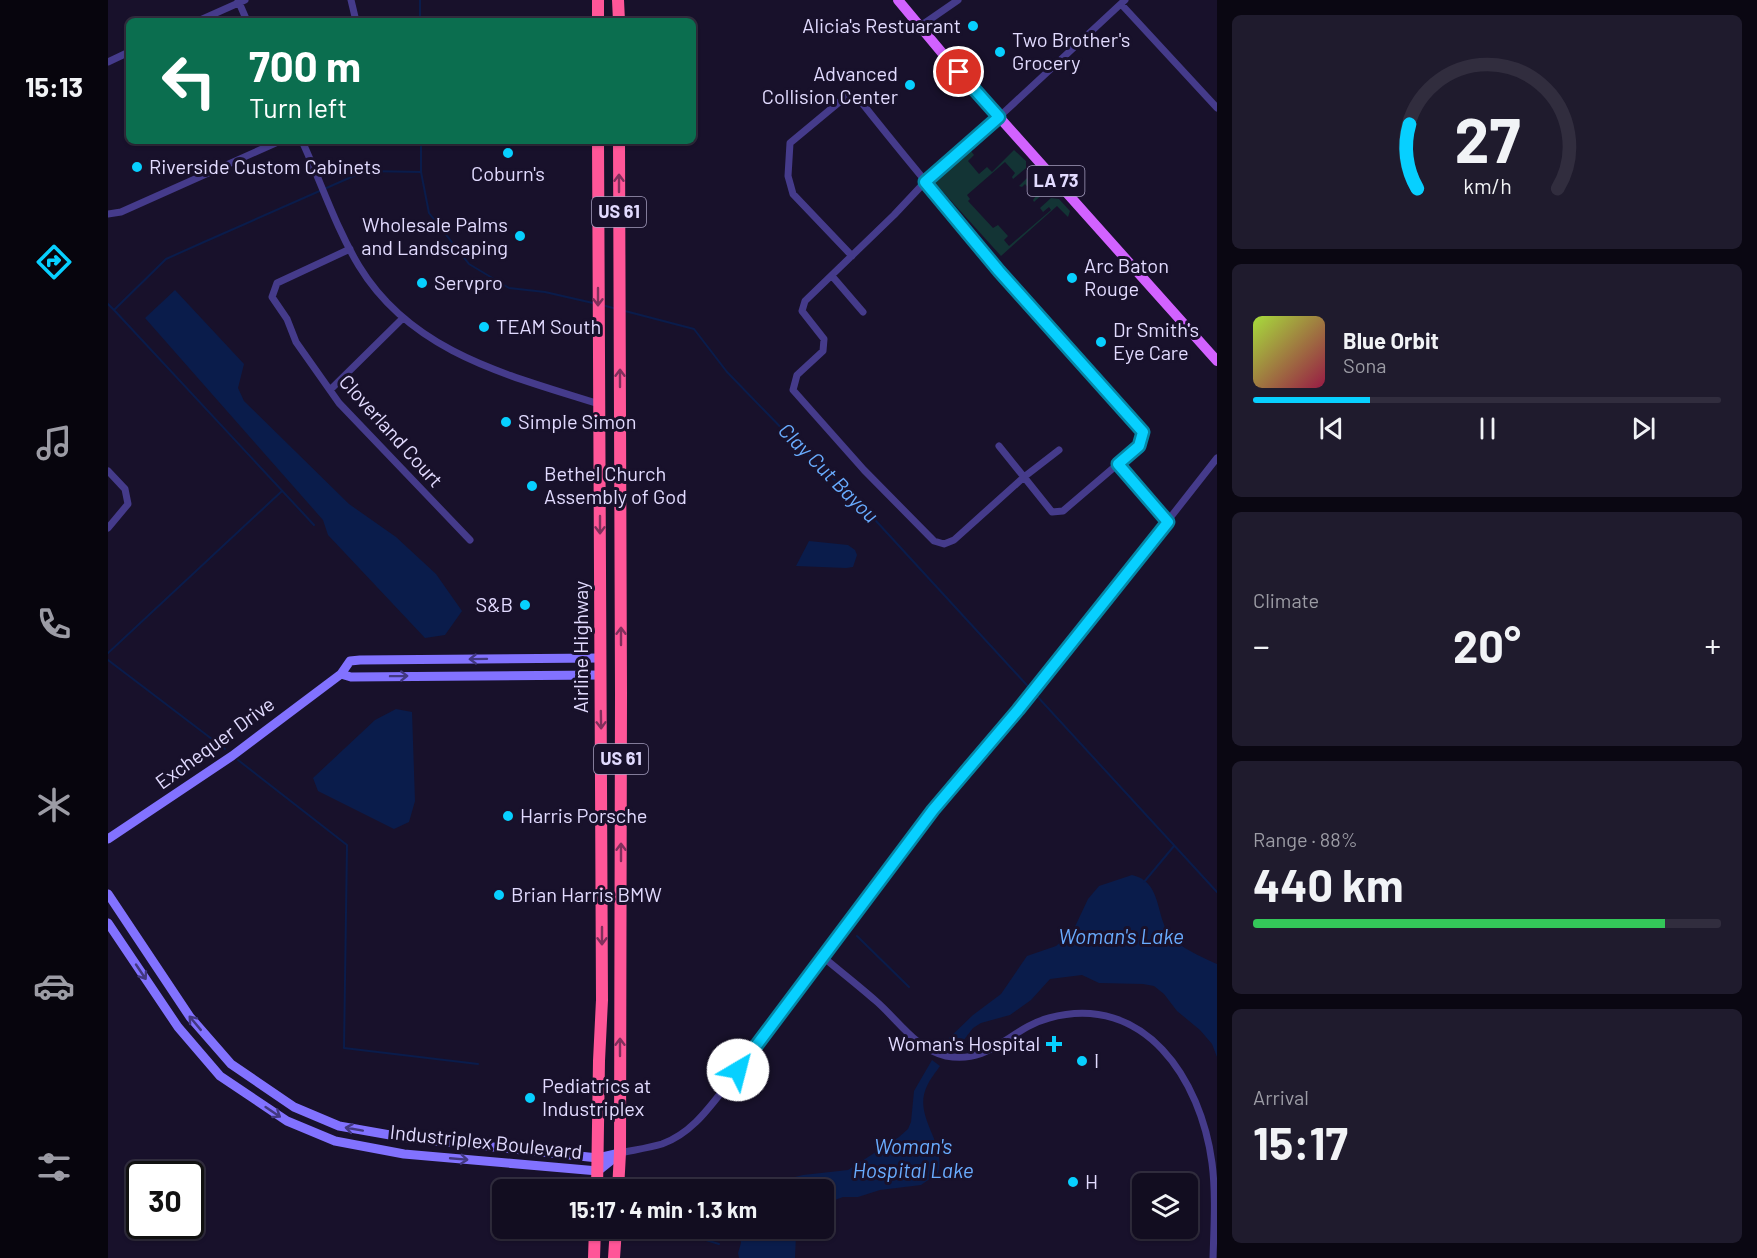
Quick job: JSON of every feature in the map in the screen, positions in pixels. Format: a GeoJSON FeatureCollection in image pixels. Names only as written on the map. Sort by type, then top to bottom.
{"type":"FeatureCollection","features":[{"type":"Feature","properties":{"kind":"highway"},"geometry":{"type":"LineString","coordinates":[[598,18],[600,0],[618,1],[618,18]]}},
{"type":"Feature","properties":{"kind":"highway","name":"Airline Highway"},"geometry":{"type":"LineString","coordinates":[[598,144],[602,1000],[598,1179]]}},
{"type":"Feature","properties":{"kind":"highway","name":"Airline Highway"},"geometry":{"type":"LineString","coordinates":[[619,144],[621,765],[619,1179]]}},
{"type":"Feature","properties":{"kind":"highway"},"geometry":{"type":"LineString","coordinates":[[599,404],[620,404]]}},
{"type":"Feature","properties":{"kind":"highway"},"geometry":{"type":"LineString","coordinates":[[600,658],[621,660]]}},
{"type":"Feature","properties":{"kind":"highway"},"geometry":{"type":"LineString","coordinates":[[600,675],[621,676]]}},
{"type":"Feature","properties":{"kind":"highway"},"geometry":{"type":"LineString","coordinates":[[602,763],[621,765]]}},
{"type":"Feature","properties":{"kind":"highway"},"geometry":{"type":"LineString","coordinates":[[594,1258],[595,1239]]}},
{"type":"Feature","properties":{"kind":"highway"},"geometry":{"type":"LineString","coordinates":[[614,1258],[615,1239]]}},
{"type":"Feature","properties":{"kind":"main road","name":"LA 73"},"geometry":{"type":"LineString","coordinates":[[898,0],[919,27],[1217,361]]}},
{"type":"Feature","properties":{"kind":"street"},"geometry":{"type":"LineString","coordinates":[[351,0],[355,18]]}},
{"type":"Feature","properties":{"kind":"street"},"geometry":{"type":"LineString","coordinates":[[919,27],[958,0]]}},
{"type":"Feature","properties":{"kind":"street"},"geometry":{"type":"LineString","coordinates":[[204,18],[241,1],[247,18]]}},
{"type":"Feature","properties":{"kind":"street"},"geometry":{"type":"LineString","coordinates":[[1059,450],[1024,477],[954,540],[944,544],[934,541],[864,470],[793,390],[797,375],[824,351],[824,339],[802,311],[805,301],[925,182],[1123,2],[1217,108]]}},
{"type":"Feature","properties":{"kind":"street"},"geometry":{"type":"LineString","coordinates":[[108,62],[126,53]]}},
{"type":"Feature","properties":{"kind":"street"},"geometry":{"type":"LineString","coordinates":[[852,256],[793,194],[788,176],[790,144],[849,94],[858,98],[999,271],[1143,432],[1139,446],[1063,511],[1052,512],[999,446]]}},
{"type":"Feature","properties":{"kind":"street"},"geometry":{"type":"LineString","coordinates":[[110,214],[121,212],[273,144]]}},
{"type":"Feature","properties":{"kind":"street"},"geometry":{"type":"LineString","coordinates":[[303,144],[358,264],[376,292],[402,319],[429,339],[452,351],[515,377],[599,404]]}},
{"type":"Feature","properties":{"kind":"street","name":"Cloverland Court"},"geometry":{"type":"LineString","coordinates":[[350,249],[277,284],[272,297],[287,319],[296,342],[343,408],[470,540]]}},
{"type":"Feature","properties":{"kind":"street"},"geometry":{"type":"LineString","coordinates":[[832,276],[863,312]]}},
{"type":"Feature","properties":{"kind":"street"},"geometry":{"type":"LineString","coordinates":[[330,390],[402,319]]}},
{"type":"Feature","properties":{"kind":"street"},"geometry":{"type":"LineString","coordinates":[[620,1153],[673,1139],[697,1122],[933,810],[1046,676],[1217,458]]}},
{"type":"Feature","properties":{"kind":"street"},"geometry":{"type":"LineString","coordinates":[[1118,464],[1168,522]]}},
{"type":"Feature","properties":{"kind":"street"},"geometry":{"type":"LineString","coordinates":[[108,471],[125,489],[128,504],[108,528]]}},
{"type":"Feature","properties":{"kind":"street"},"geometry":{"type":"LineString","coordinates":[[516,675],[517,658]]}},
{"type":"Feature","properties":{"kind":"street"},"geometry":{"type":"LineString","coordinates":[[554,658],[554,676]]}},
{"type":"Feature","properties":{"kind":"street","name":"Exchequer Drive"},"geometry":{"type":"LineString","coordinates":[[108,839],[232,756],[341,674],[350,662],[600,658]]}},
{"type":"Feature","properties":{"kind":"street"},"geometry":{"type":"LineString","coordinates":[[457,659],[457,675]]}},
{"type":"Feature","properties":{"kind":"street"},"geometry":{"type":"LineString","coordinates":[[373,660],[373,676]]}},
{"type":"Feature","properties":{"kind":"street"},"geometry":{"type":"LineString","coordinates":[[341,674],[351,677],[600,675]]}},
{"type":"Feature","properties":{"kind":"street","name":"Industriplex Boulevard"},"geometry":{"type":"LineString","coordinates":[[108,894],[190,1017],[231,1064],[294,1107],[339,1126],[407,1138],[598,1158],[620,1153]]}},
{"type":"Feature","properties":{"kind":"street","name":"Industriplex Boulevard"},"geometry":{"type":"LineString","coordinates":[[108,923],[178,1027],[220,1076],[286,1121],[335,1141],[404,1154],[598,1172],[620,1153]]}},
{"type":"Feature","properties":{"kind":"street"},"geometry":{"type":"LineString","coordinates":[[823,957],[878,1002],[920,1044],[941,1054],[962,1058],[984,1054],[1033,1023],[1073,1013],[1098,1014],[1116,1019],[1138,1028],[1155,1041],[1175,1062],[1188,1085],[1206,1135],[1212,1160],[1214,1187],[1213,1258]]}},
{"type":"Feature","properties":{"kind":"green space"},"geometry":{"type":"Polygon","coordinates":[[[994,127],[995,130],[971,151],[974,155],[968,161],[979,174],[987,167],[992,172],[1014,150],[1026,161],[1026,168],[1013,179],[1015,173],[1005,162],[967,195],[970,199],[968,201],[993,228],[998,225],[1008,236],[1004,240],[1009,246],[1051,210],[1049,207],[1043,212],[1040,208],[1051,198],[1059,199],[1070,211],[1068,217],[1057,206],[1001,256],[935,183],[953,161],[994,127]]]}},
{"type":"Feature","properties":{"kind":"green space"},"geometry":{"type":"Polygon","coordinates":[[[1034,174],[1044,181],[1046,188],[1034,202],[1036,196],[1025,184],[1022,187],[1019,186],[1034,174]]]}},
{"type":"Feature","properties":{"kind":"water"},"geometry":{"type":"Polygon","coordinates":[[[175,290],[244,364],[238,388],[244,401],[349,504],[396,537],[436,574],[462,611],[445,635],[425,638],[328,535],[323,520],[145,318],[175,290]]]}},
{"type":"Feature","properties":{"kind":"water"},"geometry":{"type":"Polygon","coordinates":[[[809,541],[848,545],[855,550],[857,555],[853,567],[796,566],[809,541]]]}},
{"type":"Feature","properties":{"kind":"water"},"geometry":{"type":"Polygon","coordinates":[[[396,709],[412,712],[415,801],[409,822],[394,829],[318,791],[313,778],[375,720],[396,709]]]}},
{"type":"Feature","properties":{"kind":"water","name":"Woman's Lake"},"geometry":{"type":"Polygon","coordinates":[[[1132,875],[1148,883],[1156,898],[1163,923],[1176,942],[1217,964],[1217,1057],[1212,1044],[1200,1030],[1177,1011],[1164,994],[1154,986],[1099,983],[1082,975],[1050,979],[1031,1000],[1010,1015],[981,1023],[973,1028],[957,1049],[946,1041],[973,1015],[1001,994],[1027,956],[1056,946],[1072,933],[1088,899],[1099,886],[1132,875]]]}},
{"type":"Feature","properties":{"kind":"water","name":"Woman's Hospital Lake"},"geometry":{"type":"Polygon","coordinates":[[[932,1060],[940,1066],[931,1078],[924,1097],[926,1119],[938,1151],[938,1173],[921,1185],[880,1190],[858,1197],[843,1197],[834,1200],[834,1179],[787,1179],[848,1170],[899,1137],[908,1129],[911,1122],[914,1091],[932,1060]]]}},
{"type":"Feature","properties":{"kind":"water"},"geometry":{"type":"Polygon","coordinates":[[[740,1239],[796,1239],[795,1258],[739,1258],[740,1239]]]}},
{"type":"Feature","properties":{"kind":"waterway","name":"Clay Cut Bayou"},"geometry":{"type":"LineString","coordinates":[[420,0],[420,18]]}},
{"type":"Feature","properties":{"kind":"waterway","name":"Clay Cut Bayou"},"geometry":{"type":"LineString","coordinates":[[421,144],[421,172],[429,213],[469,264],[509,288],[545,292],[593,303]]}},
{"type":"Feature","properties":{"kind":"waterway"},"geometry":{"type":"LineString","coordinates":[[108,304],[114,310],[166,259],[365,171],[421,172]]}},
{"type":"Feature","properties":{"kind":"waterway","name":"Clay Cut Bayou"},"geometry":{"type":"LineString","coordinates":[[602,305],[617,309]]}},
{"type":"Feature","properties":{"kind":"waterway"},"geometry":{"type":"LineString","coordinates":[[114,310],[314,525]]}},
{"type":"Feature","properties":{"kind":"waterway","name":"Clay Cut Bayou"},"geometry":{"type":"LineString","coordinates":[[625,311],[694,329],[727,372],[866,510],[1217,892]]}},
{"type":"Feature","properties":{"kind":"waterway"},"geometry":{"type":"LineString","coordinates":[[108,653],[282,491]]}},
{"type":"Feature","properties":{"kind":"waterway"},"geometry":{"type":"LineString","coordinates":[[108,660],[225,749]]}},
{"type":"Feature","properties":{"kind":"waterway"},"geometry":{"type":"LineString","coordinates":[[238,760],[347,845],[344,1048],[478,1064]]}},
{"type":"Feature","properties":{"kind":"waterway"},"geometry":{"type":"LineString","coordinates":[[1144,882],[1174,846]]}},
{"type":"Feature","properties":{"kind":"waterway"},"geometry":{"type":"LineString","coordinates":[[857,936],[909,987]]}},
{"type":"Feature","properties":{"kind":"waterway"},"geometry":{"type":"LineString","coordinates":[[703,1239],[719,1244]]}},
{"type":"Feature","properties":{"kind":"place","name":"Alicia's Restuarant"},"geometry":{"type":"Point","coordinates":[973,26]}},
{"type":"Feature","properties":{"kind":"place","name":"Two Brother's Grocery"},"geometry":{"type":"Point","coordinates":[1000,52]}},
{"type":"Feature","properties":{"kind":"place","name":"Advanced Collision Center"},"geometry":{"type":"Point","coordinates":[910,85]}},
{"type":"Feature","properties":{"kind":"place","name":"Coburn's"},"geometry":{"type":"Point","coordinates":[508,153]}},
{"type":"Feature","properties":{"kind":"place","name":"Riverside Custom Cabinets"},"geometry":{"type":"Point","coordinates":[137,167]}},
{"type":"Feature","properties":{"kind":"place","name":"Wholesale Palms and Landscaping"},"geometry":{"type":"Point","coordinates":[520,236]}},
{"type":"Feature","properties":{"kind":"place","name":"Arc Baton Rouge"},"geometry":{"type":"Point","coordinates":[1072,278]}},
{"type":"Feature","properties":{"kind":"place","name":"Servpro"},"geometry":{"type":"Point","coordinates":[422,283]}},
{"type":"Feature","properties":{"kind":"place","name":"TEAM South"},"geometry":{"type":"Point","coordinates":[484,327]}},
{"type":"Feature","properties":{"kind":"place","name":"Dr Smith's Eye Care"},"geometry":{"type":"Point","coordinates":[1101,342]}},
{"type":"Feature","properties":{"kind":"place","name":"Simple Simon"},"geometry":{"type":"Point","coordinates":[506,422]}},
{"type":"Feature","properties":{"kind":"place","name":"Bethel Church Assembly of God"},"geometry":{"type":"Point","coordinates":[532,486]}},
{"type":"Feature","properties":{"kind":"place","name":"S&B"},"geometry":{"type":"Point","coordinates":[525,605]}},
{"type":"Feature","properties":{"kind":"place","name":"Harris Porsche"},"geometry":{"type":"Point","coordinates":[508,816]}},
{"type":"Feature","properties":{"kind":"place","name":"Brian Harris BMW"},"geometry":{"type":"Point","coordinates":[499,895]}},
{"type":"Feature","properties":{"kind":"place","name":"Woman's Hospital"},"geometry":{"type":"Point","coordinates":[1054,1044]}},
{"type":"Feature","properties":{"kind":"place","name":"I"},"geometry":{"type":"Point","coordinates":[1082,1061]}},
{"type":"Feature","properties":{"kind":"place","name":"Pediatrics at Industriplex"},"geometry":{"type":"Point","coordinates":[530,1098]}},
{"type":"Feature","properties":{"kind":"place","name":"H"},"geometry":{"type":"Point","coordinates":[1073,1182]}},
{"type":"Feature","properties":{"kind":"route"},"geometry":{"type":"LineString","coordinates":[[738,1070],[933,810],[1018,710],[1168,522],[1118,464],[1139,446],[1143,432],[999,271],[925,182],[999,117],[959,72]]}}]}
